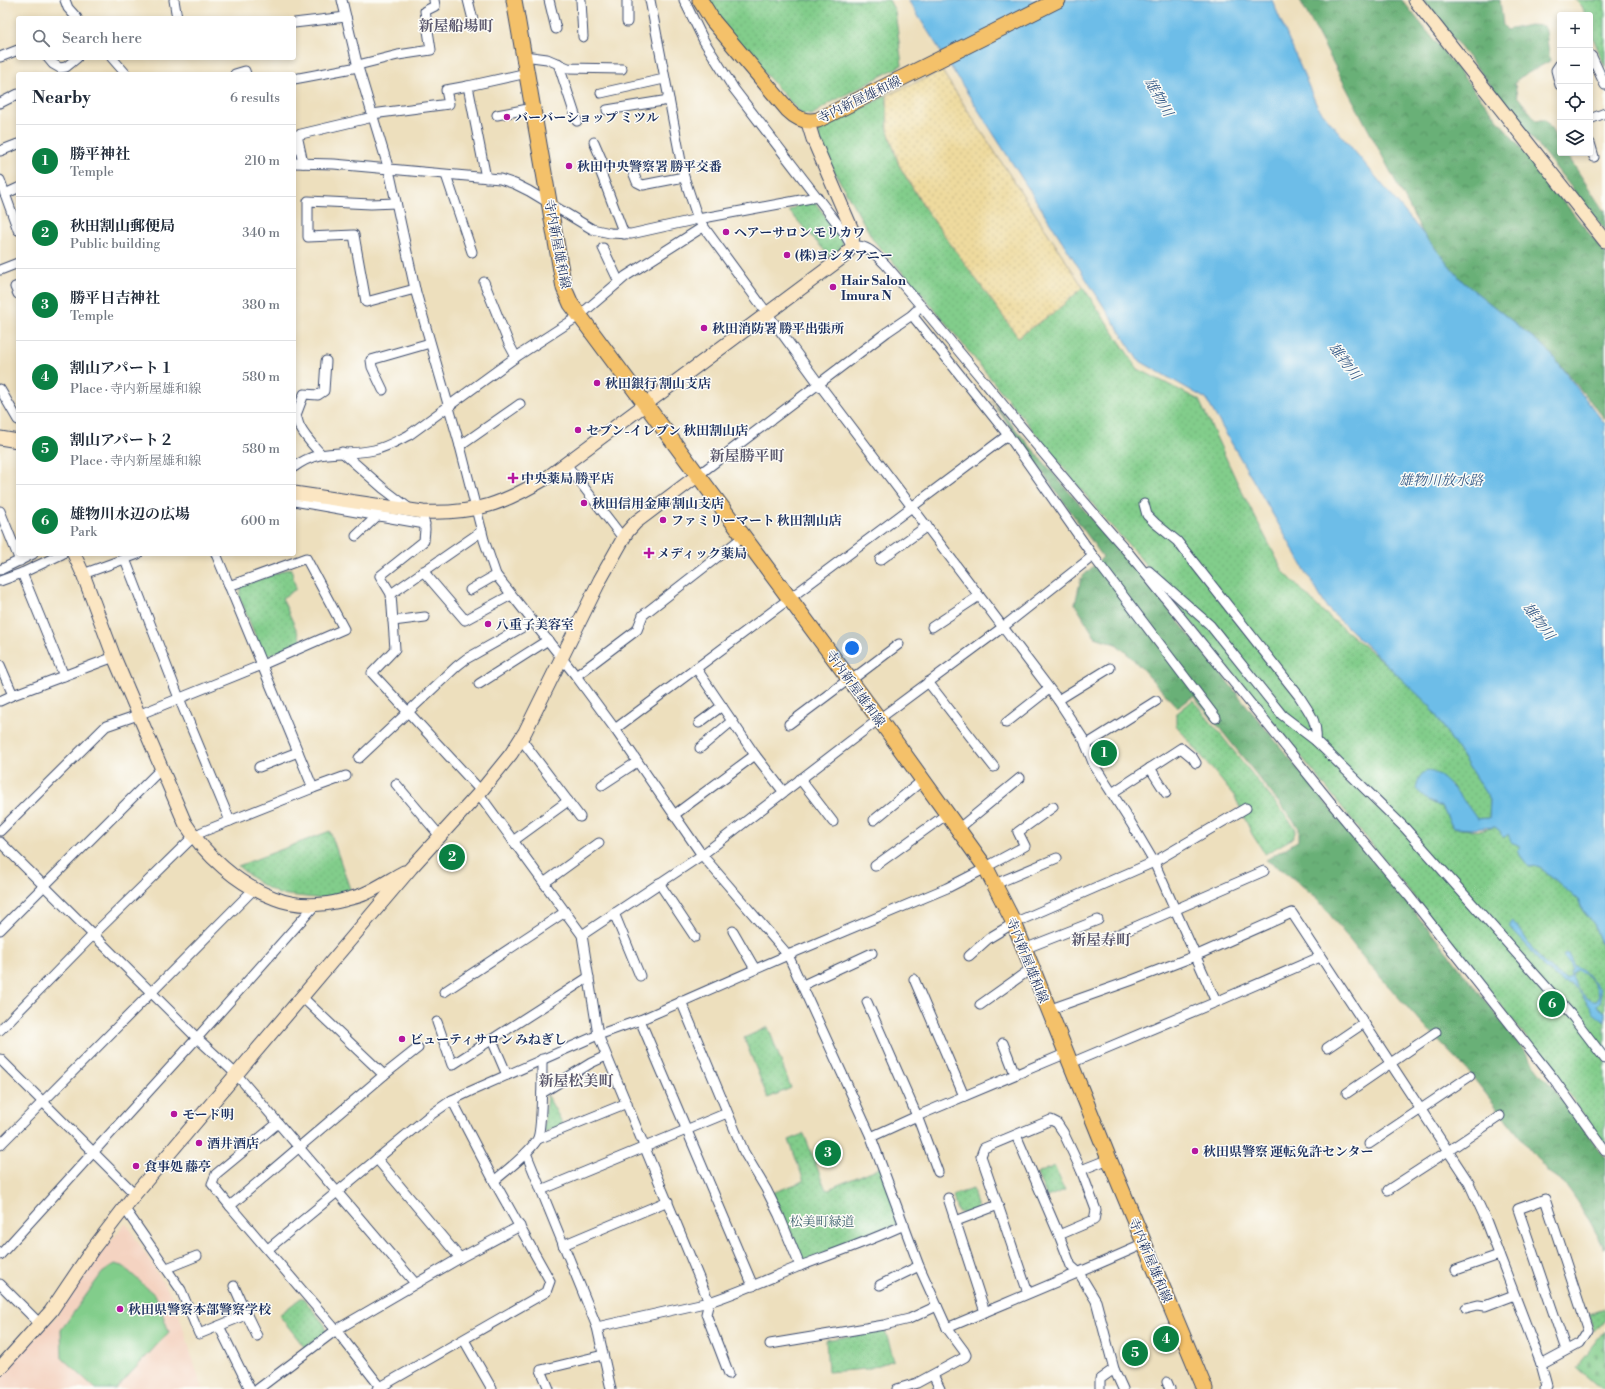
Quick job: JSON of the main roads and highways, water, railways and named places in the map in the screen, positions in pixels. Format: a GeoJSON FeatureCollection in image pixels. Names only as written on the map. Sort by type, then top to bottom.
{"type":"FeatureCollection","features":[{"type":"Feature","properties":{"kind":"main road","name":"寺内新屋雄和線"},"geometry":{"type":"LineString","coordinates":[[514,0],[564,288],[571,304],[697,476],[790,598],[986,867],[1014,923],[1109,1159],[1205,1389]]}},
{"type":"Feature","properties":{"kind":"main road","name":"寺内新屋雄和線"},"geometry":{"type":"LineString","coordinates":[[700,0],[713,22],[788,110],[795,117],[814,121],[1058,0]]}},
{"type":"Feature","properties":{"kind":"water","name":"雄物川放水路"},"geometry":{"type":"Polygon","coordinates":[[[908,0],[1272,0],[1317,106],[1463,282],[1547,349],[1605,424],[1605,956],[1594,924],[1583,911],[1579,901],[1542,868],[1537,866],[1529,867],[1517,851],[1520,848],[1518,845],[1511,842],[1508,834],[1505,837],[1502,837],[1500,831],[1495,827],[1471,829],[1453,828],[1442,807],[1429,801],[1416,789],[1421,776],[1428,771],[1436,774],[1446,781],[1477,819],[1489,818],[1490,800],[1430,706],[1327,608],[1206,399],[1138,360],[908,0]]]}},
{"type":"Feature","properties":{"kind":"water"},"geometry":{"type":"Polygon","coordinates":[[[1512,921],[1521,931],[1545,964],[1566,979],[1571,976],[1570,972],[1572,969],[1571,965],[1563,956],[1565,953],[1568,954],[1574,966],[1583,970],[1600,989],[1601,1001],[1597,1006],[1605,1012],[1605,1022],[1596,1015],[1578,990],[1570,984],[1563,982],[1545,969],[1529,948],[1512,930],[1509,926],[1512,921]],[[1576,970],[1572,973],[1574,982],[1584,996],[1593,1001],[1597,1001],[1599,997],[1594,984],[1588,977],[1576,970]]]}},
{"type":"Feature","properties":{"kind":"place","name":"バーバーショップ ミツル"},"geometry":{"type":"Point","coordinates":[507,117]}},
{"type":"Feature","properties":{"kind":"place","name":"秋田中央警察署 勝平交番"},"geometry":{"type":"Point","coordinates":[569,166]}},
{"type":"Feature","properties":{"kind":"place","name":"ヘアーサロン モリカワ"},"geometry":{"type":"Point","coordinates":[726,232]}},
{"type":"Feature","properties":{"kind":"place","name":"(株)ヨシダアニー"},"geometry":{"type":"Point","coordinates":[787,255]}},
{"type":"Feature","properties":{"kind":"place","name":"Hair Salon Imura N"},"geometry":{"type":"Point","coordinates":[833,287]}},
{"type":"Feature","properties":{"kind":"place","name":"秋田消防署 勝平出張所"},"geometry":{"type":"Point","coordinates":[704,328]}},
{"type":"Feature","properties":{"kind":"place","name":"秋田銀行 割山支店"},"geometry":{"type":"Point","coordinates":[597,383]}},
{"type":"Feature","properties":{"kind":"place","name":"セブン-イレブン 秋田割山店"},"geometry":{"type":"Point","coordinates":[578,430]}},
{"type":"Feature","properties":{"kind":"place","name":"中央薬局 勝平店"},"geometry":{"type":"Point","coordinates":[513,478]}},
{"type":"Feature","properties":{"kind":"place","name":"秋田信用金庫 割山支店"},"geometry":{"type":"Point","coordinates":[584,503]}},
{"type":"Feature","properties":{"kind":"place","name":"ファミリーマート 秋田割山店"},"geometry":{"type":"Point","coordinates":[663,520]}},
{"type":"Feature","properties":{"kind":"place","name":"メディック薬局"},"geometry":{"type":"Point","coordinates":[649,553]}},
{"type":"Feature","properties":{"kind":"place","name":"八重子美容室"},"geometry":{"type":"Point","coordinates":[488,624]}},
{"type":"Feature","properties":{"kind":"place","name":"勝平神社"},"geometry":{"type":"Point","coordinates":[1104,753]}},
{"type":"Feature","properties":{"kind":"place","name":"秋田割山郵便局"},"geometry":{"type":"Point","coordinates":[452,857]}},
{"type":"Feature","properties":{"kind":"place","name":"雄物川水辺の広場"},"geometry":{"type":"Point","coordinates":[1552,1004]}},
{"type":"Feature","properties":{"kind":"place","name":"ビューティサロン みねぎし"},"geometry":{"type":"Point","coordinates":[402,1039]}},
{"type":"Feature","properties":{"kind":"place","name":"モード明"},"geometry":{"type":"Point","coordinates":[174,1114]}},
{"type":"Feature","properties":{"kind":"place","name":"酒井酒店"},"geometry":{"type":"Point","coordinates":[199,1143]}},
{"type":"Feature","properties":{"kind":"place","name":"秋田県警察 運転免許センター"},"geometry":{"type":"Point","coordinates":[1195,1151]}},
{"type":"Feature","properties":{"kind":"place","name":"勝平日吉神社"},"geometry":{"type":"Point","coordinates":[828,1153]}},
{"type":"Feature","properties":{"kind":"place","name":"食事処 藤亭"},"geometry":{"type":"Point","coordinates":[136,1166]}},
{"type":"Feature","properties":{"kind":"place","name":"秋田県警察本部警察学校"},"geometry":{"type":"Point","coordinates":[120,1309]}},
{"type":"Feature","properties":{"kind":"place","name":"割山アパート１"},"geometry":{"type":"Point","coordinates":[1166,1339]}},
{"type":"Feature","properties":{"kind":"place","name":"割山アパート２"},"geometry":{"type":"Point","coordinates":[1135,1353]}},
{"type":"Feature","properties":{"kind":"district","name":"新屋船場町"},"geometry":{"type":"Point","coordinates":[456,26]}},
{"type":"Feature","properties":{"kind":"district","name":"新屋勝平町"},"geometry":{"type":"Point","coordinates":[747,456]}},
{"type":"Feature","properties":{"kind":"district","name":"新屋寿町"},"geometry":{"type":"Point","coordinates":[1101,940]}},
{"type":"Feature","properties":{"kind":"district","name":"新屋松美町"},"geometry":{"type":"Point","coordinates":[576,1081]}},
{"type":"Feature","properties":{"kind":"water label","name":"雄物川"},"geometry":{"type":"Point","coordinates":[1159,97]}},
{"type":"Feature","properties":{"kind":"water label","name":"雄物川"},"geometry":{"type":"Point","coordinates":[1345,361]}},
{"type":"Feature","properties":{"kind":"water label","name":"雄物川"},"geometry":{"type":"Point","coordinates":[1539,621]}},
{"type":"Feature","properties":{"kind":"park label","name":"松美町緑道"},"geometry":{"type":"Point","coordinates":[822,1221]}}]}
